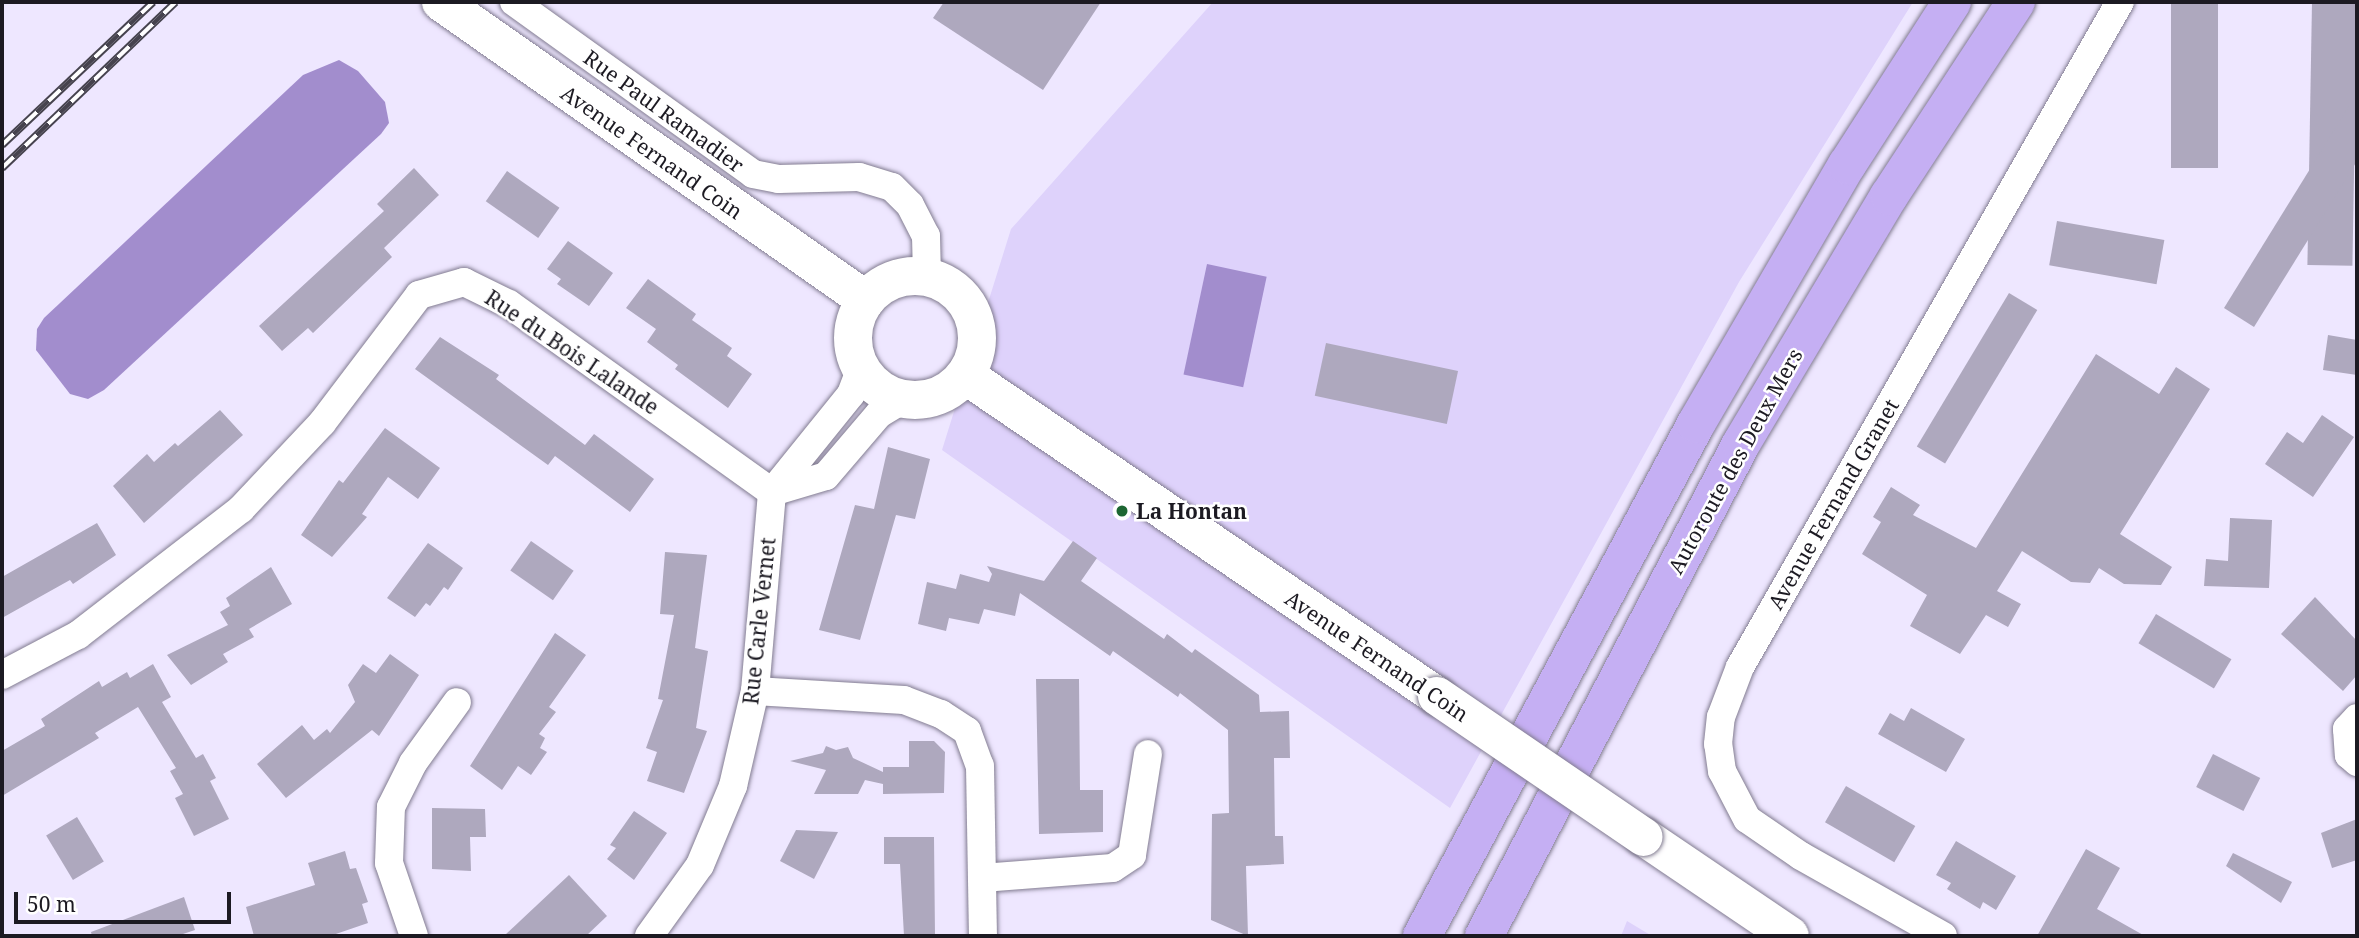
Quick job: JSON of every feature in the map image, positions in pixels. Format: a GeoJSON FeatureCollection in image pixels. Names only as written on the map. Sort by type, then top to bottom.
{"type":"FeatureCollection","features":[{"type":"Feature","properties":{"kind":"highway"},"geometry":{"type":"LineString","coordinates":[[1422,936],[1696,424],[1847,165],[1952,2]]}},
{"type":"Feature","properties":{"kind":"highway","name":"Autoroute des Deux Mers"},"geometry":{"type":"LineString","coordinates":[[1483,936],[1741,444],[1889,196],[2016,2]]}},
{"type":"Feature","properties":{"kind":"main road","name":"Avenue Fernand Coin"},"geometry":{"type":"LineString","coordinates":[[440,2],[866,300]]}},
{"type":"Feature","properties":{"kind":"main road"},"geometry":{"type":"LineString","coordinates":[[927,277],[952,288],[975,321],[974,358],[965,374],[938,396],[904,399],[872,383],[861,368],[853,334],[866,300],[893,280],[927,277]]}},
{"type":"Feature","properties":{"kind":"main road","name":"Avenue Fernand Coin"},"geometry":{"type":"LineString","coordinates":[[965,374],[1790,936]]}},
{"type":"Feature","properties":{"kind":"street","name":"Rue Paul Ramadier"},"geometry":{"type":"LineString","coordinates":[[514,2],[753,174],[770,179],[859,177],[892,187],[910,205],[926,236],[927,277]]}},
{"type":"Feature","properties":{"kind":"street","name":"Avenue Fernand Granet"},"geometry":{"type":"LineString","coordinates":[[1943,936],[1793,851],[1747,819],[1722,771],[1718,744],[1721,717],[1740,667],[2120,2]]}},
{"type":"Feature","properties":{"kind":"street","name":"Rue du Bois Lalande"},"geometry":{"type":"LineString","coordinates":[[2,675],[78,635],[241,509],[322,423],[419,295],[464,282],[509,304],[772,492]]}},
{"type":"Feature","properties":{"kind":"street"},"geometry":{"type":"LineString","coordinates":[[772,492],[850,394],[861,368]]}},
{"type":"Feature","properties":{"kind":"street"},"geometry":{"type":"LineString","coordinates":[[772,492],[825,476],[879,414],[904,399]]}},
{"type":"Feature","properties":{"kind":"street","name":"Rue Carle Vernet"},"geometry":{"type":"LineString","coordinates":[[649,936],[701,866],[733,786],[755,691],[772,492]]}},
{"type":"Feature","properties":{"kind":"street"},"geometry":{"type":"LineString","coordinates":[[755,691],[904,701],[941,714],[967,732],[981,766],[983,936]]}},
{"type":"Feature","properties":{"kind":"street"},"geometry":{"type":"LineString","coordinates":[[414,936],[389,863],[391,807],[413,762],[457,702]]}},
{"type":"Feature","properties":{"kind":"street"},"geometry":{"type":"LineString","coordinates":[[2357,718],[2347,729],[2349,755],[2357,762]]}},
{"type":"Feature","properties":{"kind":"street"},"geometry":{"type":"LineString","coordinates":[[982,878],[1113,868],[1132,855],[1148,754]]}},
{"type":"Feature","properties":{"kind":"shaded area"},"geometry":{"type":"Polygon","coordinates":[[[1213,2],[1913,2],[1739,282],[1450,808],[942,450],[1011,229],[1213,2]]]}},
{"type":"Feature","properties":{"kind":"shaded area"},"geometry":{"type":"Polygon","coordinates":[[[339,60],[358,71],[385,102],[389,123],[381,134],[104,390],[88,399],[70,394],[36,350],[37,329],[44,318],[303,75],[339,60]]]}},
{"type":"Feature","properties":{"kind":"shaded area"},"geometry":{"type":"Polygon","coordinates":[[[1207,264],[1267,277],[1243,387],[1184,375],[1207,264]]]}},
{"type":"Feature","properties":{"kind":"shaded area"},"geometry":{"type":"Polygon","coordinates":[[[1627,921],[1652,936],[1621,936],[1627,921]]]}},
{"type":"Feature","properties":{"kind":"building"},"geometry":{"type":"Polygon","coordinates":[[[944,2],[1101,2],[1043,90],[933,18],[944,2]]]}},
{"type":"Feature","properties":{"kind":"building"},"geometry":{"type":"Polygon","coordinates":[[[2171,2],[2218,2],[2218,168],[2171,168],[2171,2]]]}},
{"type":"Feature","properties":{"kind":"building"},"geometry":{"type":"Polygon","coordinates":[[[2312,2],[2357,3],[2352,266],[2307,265],[2312,2]]]}},
{"type":"Feature","properties":{"kind":"building"},"geometry":{"type":"Polygon","coordinates":[[[2357,93],[2357,161],[2254,327],[2224,308],[2357,93]]]}},
{"type":"Feature","properties":{"kind":"building"},"geometry":{"type":"Polygon","coordinates":[[[414,168],[439,195],[384,248],[392,257],[313,333],[308,328],[282,351],[259,326],[384,211],[377,204],[414,168]]]}},
{"type":"Feature","properties":{"kind":"building"},"geometry":{"type":"Polygon","coordinates":[[[507,171],[559,208],[538,238],[486,201],[507,171]]]}},
{"type":"Feature","properties":{"kind":"building"},"geometry":{"type":"Polygon","coordinates":[[[2057,221],[2164,240],[2157,284],[2049,265],[2057,221]]]}},
{"type":"Feature","properties":{"kind":"building"},"geometry":{"type":"Polygon","coordinates":[[[568,241],[613,273],[589,306],[557,284],[561,279],[547,269],[568,241]]]}},
{"type":"Feature","properties":{"kind":"building"},"geometry":{"type":"Polygon","coordinates":[[[648,279],[696,314],[692,320],[732,348],[727,356],[752,374],[728,408],[675,369],[678,365],[647,342],[656,329],[626,308],[648,279]]]}},
{"type":"Feature","properties":{"kind":"building"},"geometry":{"type":"Polygon","coordinates":[[[2009,293],[2037,310],[1945,463],[1917,446],[2009,293]]]}},
{"type":"Feature","properties":{"kind":"building"},"geometry":{"type":"Polygon","coordinates":[[[2328,335],[2357,340],[2357,375],[2323,370],[2328,335]]]}},
{"type":"Feature","properties":{"kind":"building"},"geometry":{"type":"Polygon","coordinates":[[[440,337],[499,375],[496,379],[585,445],[594,434],[654,479],[630,512],[555,456],[548,465],[415,369],[440,337]]]}},
{"type":"Feature","properties":{"kind":"building"},"geometry":{"type":"Polygon","coordinates":[[[1326,343],[1458,371],[1447,424],[1315,396],[1326,343]]]}},
{"type":"Feature","properties":{"kind":"building"},"geometry":{"type":"Polygon","coordinates":[[[2096,354],[2159,394],[2176,367],[2210,389],[2120,534],[2172,567],[2161,585],[2124,584],[2099,568],[2090,583],[2071,582],[2022,551],[1997,591],[2021,604],[2008,627],[1986,615],[1960,654],[1910,626],[1927,595],[1862,554],[1881,522],[1873,517],[1891,487],[1920,505],[1913,515],[1976,548],[2096,354]]]}},
{"type":"Feature","properties":{"kind":"building"},"geometry":{"type":"Polygon","coordinates":[[[220,410],[243,435],[144,523],[113,486],[147,454],[154,462],[175,443],[178,446],[220,410]]]}},
{"type":"Feature","properties":{"kind":"building"},"geometry":{"type":"Polygon","coordinates":[[[2322,415],[2354,437],[2313,497],[2265,464],[2287,432],[2303,443],[2322,415]]]}},
{"type":"Feature","properties":{"kind":"building"},"geometry":{"type":"Polygon","coordinates":[[[385,428],[440,468],[418,499],[388,477],[362,514],[367,517],[332,557],[301,535],[339,480],[343,483],[385,428]]]}},
{"type":"Feature","properties":{"kind":"building"},"geometry":{"type":"Polygon","coordinates":[[[888,447],[930,459],[915,519],[896,515],[860,640],[819,630],[855,505],[874,509],[888,447]]]}},
{"type":"Feature","properties":{"kind":"building"},"geometry":{"type":"Polygon","coordinates":[[[2230,518],[2272,520],[2269,588],[2204,586],[2206,559],[2228,561],[2230,518]]]}},
{"type":"Feature","properties":{"kind":"building"},"geometry":{"type":"Polygon","coordinates":[[[97,523],[116,555],[73,584],[70,580],[2,618],[2,577],[97,523]]]}},
{"type":"Feature","properties":{"kind":"building"},"geometry":{"type":"Polygon","coordinates":[[[531,541],[574,571],[553,600],[510,570],[531,541]]]}},
{"type":"Feature","properties":{"kind":"building"},"geometry":{"type":"Polygon","coordinates":[[[1073,541],[1097,558],[1081,581],[1164,639],[1167,634],[1192,653],[1195,649],[1259,695],[1260,712],[1289,711],[1290,758],[1274,758],[1275,836],[1283,836],[1284,864],[1246,866],[1248,936],[1211,920],[1212,814],[1229,813],[1228,730],[1180,693],[1178,697],[1113,651],[1110,656],[1020,593],[1015,616],[984,609],[979,624],[949,618],[946,631],[918,624],[927,582],[956,589],[960,574],[989,582],[992,574],[987,566],[1044,581],[1073,541]]]}},
{"type":"Feature","properties":{"kind":"building"},"geometry":{"type":"Polygon","coordinates":[[[428,543],[463,568],[448,590],[444,587],[430,606],[426,603],[415,617],[387,598],[428,543]]]}},
{"type":"Feature","properties":{"kind":"building"},"geometry":{"type":"Polygon","coordinates":[[[665,552],[707,555],[695,648],[708,651],[696,728],[707,731],[684,793],[647,781],[657,752],[646,748],[663,700],[658,699],[674,615],[660,614],[665,552]]]}},
{"type":"Feature","properties":{"kind":"building"},"geometry":{"type":"Polygon","coordinates":[[[271,567],[292,604],[249,629],[254,637],[223,654],[228,662],[191,685],[167,655],[228,625],[220,612],[230,606],[226,598],[271,567]]]}},
{"type":"Feature","properties":{"kind":"building"},"geometry":{"type":"Polygon","coordinates":[[[2315,597],[2357,641],[2357,675],[2343,691],[2281,634],[2315,597]]]}},
{"type":"Feature","properties":{"kind":"building"},"geometry":{"type":"Polygon","coordinates":[[[2156,614],[2231,659],[2214,688],[2138,643],[2156,614]]]}},
{"type":"Feature","properties":{"kind":"building"},"geometry":{"type":"Polygon","coordinates":[[[555,633],[586,655],[549,707],[556,712],[539,734],[545,738],[540,748],[547,752],[531,775],[518,766],[502,790],[470,766],[555,633]]]}},
{"type":"Feature","properties":{"kind":"building"},"geometry":{"type":"Polygon","coordinates":[[[390,654],[419,675],[379,736],[372,730],[286,798],[257,764],[302,725],[314,740],[327,729],[330,733],[355,702],[348,685],[363,664],[376,673],[390,654]]]}},
{"type":"Feature","properties":{"kind":"building"},"geometry":{"type":"Polygon","coordinates":[[[153,664],[171,697],[162,702],[196,758],[203,754],[216,778],[210,781],[229,819],[194,836],[175,798],[183,794],[170,771],[176,768],[138,707],[95,733],[99,738],[2,796],[2,751],[45,726],[41,719],[99,681],[102,687],[127,672],[130,678],[153,664]]]}},
{"type":"Feature","properties":{"kind":"building"},"geometry":{"type":"Polygon","coordinates":[[[1036,679],[1079,679],[1080,790],[1103,790],[1103,832],[1039,834],[1036,679]]]}},
{"type":"Feature","properties":{"kind":"building"},"geometry":{"type":"Polygon","coordinates":[[[1911,708],[1965,739],[1946,772],[1878,734],[1890,713],[1904,721],[1911,708]]]}},
{"type":"Feature","properties":{"kind":"building"},"geometry":{"type":"Polygon","coordinates":[[[909,741],[934,741],[945,752],[944,793],[883,794],[883,784],[865,780],[858,794],[814,794],[826,770],[790,761],[823,753],[826,746],[836,750],[848,747],[853,758],[883,772],[883,767],[909,767],[909,741]]]}},
{"type":"Feature","properties":{"kind":"building"},"geometry":{"type":"Polygon","coordinates":[[[2213,754],[2260,778],[2243,811],[2196,787],[2213,754]]]}},
{"type":"Feature","properties":{"kind":"building"},"geometry":{"type":"Polygon","coordinates":[[[1846,786],[1915,826],[1894,862],[1825,822],[1846,786]]]}},
{"type":"Feature","properties":{"kind":"building"},"geometry":{"type":"Polygon","coordinates":[[[432,808],[485,809],[486,837],[470,837],[471,871],[432,869],[432,808]]]}},
{"type":"Feature","properties":{"kind":"building"},"geometry":{"type":"Polygon","coordinates":[[[634,811],[667,833],[634,880],[607,859],[616,848],[610,845],[634,811]]]}},
{"type":"Feature","properties":{"kind":"building"},"geometry":{"type":"Polygon","coordinates":[[[77,817],[104,862],[73,880],[46,836],[77,817]]]}},
{"type":"Feature","properties":{"kind":"building"},"geometry":{"type":"Polygon","coordinates":[[[2357,819],[2357,860],[2332,868],[2321,833],[2357,819]]]}},
{"type":"Feature","properties":{"kind":"building"},"geometry":{"type":"Polygon","coordinates":[[[796,830],[838,832],[814,879],[780,861],[796,830]]]}},
{"type":"Feature","properties":{"kind":"building"},"geometry":{"type":"Polygon","coordinates":[[[884,837],[934,837],[935,936],[904,936],[900,864],[884,864],[884,837]]]}},
{"type":"Feature","properties":{"kind":"building"},"geometry":{"type":"Polygon","coordinates":[[[1956,841],[2016,876],[1996,910],[1983,902],[1980,909],[1947,889],[1951,883],[1936,875],[1956,841]]]}},
{"type":"Feature","properties":{"kind":"building"},"geometry":{"type":"Polygon","coordinates":[[[2086,849],[2120,868],[2097,909],[2145,936],[2037,936],[2086,849]]]}},
{"type":"Feature","properties":{"kind":"building"},"geometry":{"type":"Polygon","coordinates":[[[345,851],[350,869],[356,868],[368,902],[362,904],[368,923],[330,936],[254,936],[246,907],[315,885],[308,863],[345,851]]]}},
{"type":"Feature","properties":{"kind":"building"},"geometry":{"type":"Polygon","coordinates":[[[2233,853],[2292,882],[2281,903],[2226,866],[2233,853]]]}},
{"type":"Feature","properties":{"kind":"building"},"geometry":{"type":"Polygon","coordinates":[[[569,875],[607,916],[586,936],[504,936],[569,875]]]}},
{"type":"Feature","properties":{"kind":"building"},"geometry":{"type":"Polygon","coordinates":[[[184,897],[195,930],[177,936],[92,936],[91,932],[184,897]]]}},
{"type":"Feature","properties":{"kind":"railway"},"geometry":{"type":"LineString","coordinates":[[2,145],[153,2]]}},
{"type":"Feature","properties":{"kind":"railway"},"geometry":{"type":"LineString","coordinates":[[2,168],[176,2]]}},
{"type":"Feature","properties":{"kind":"place","name":"La Hontan"},"geometry":{"type":"Point","coordinates":[1122,511]}}]}
